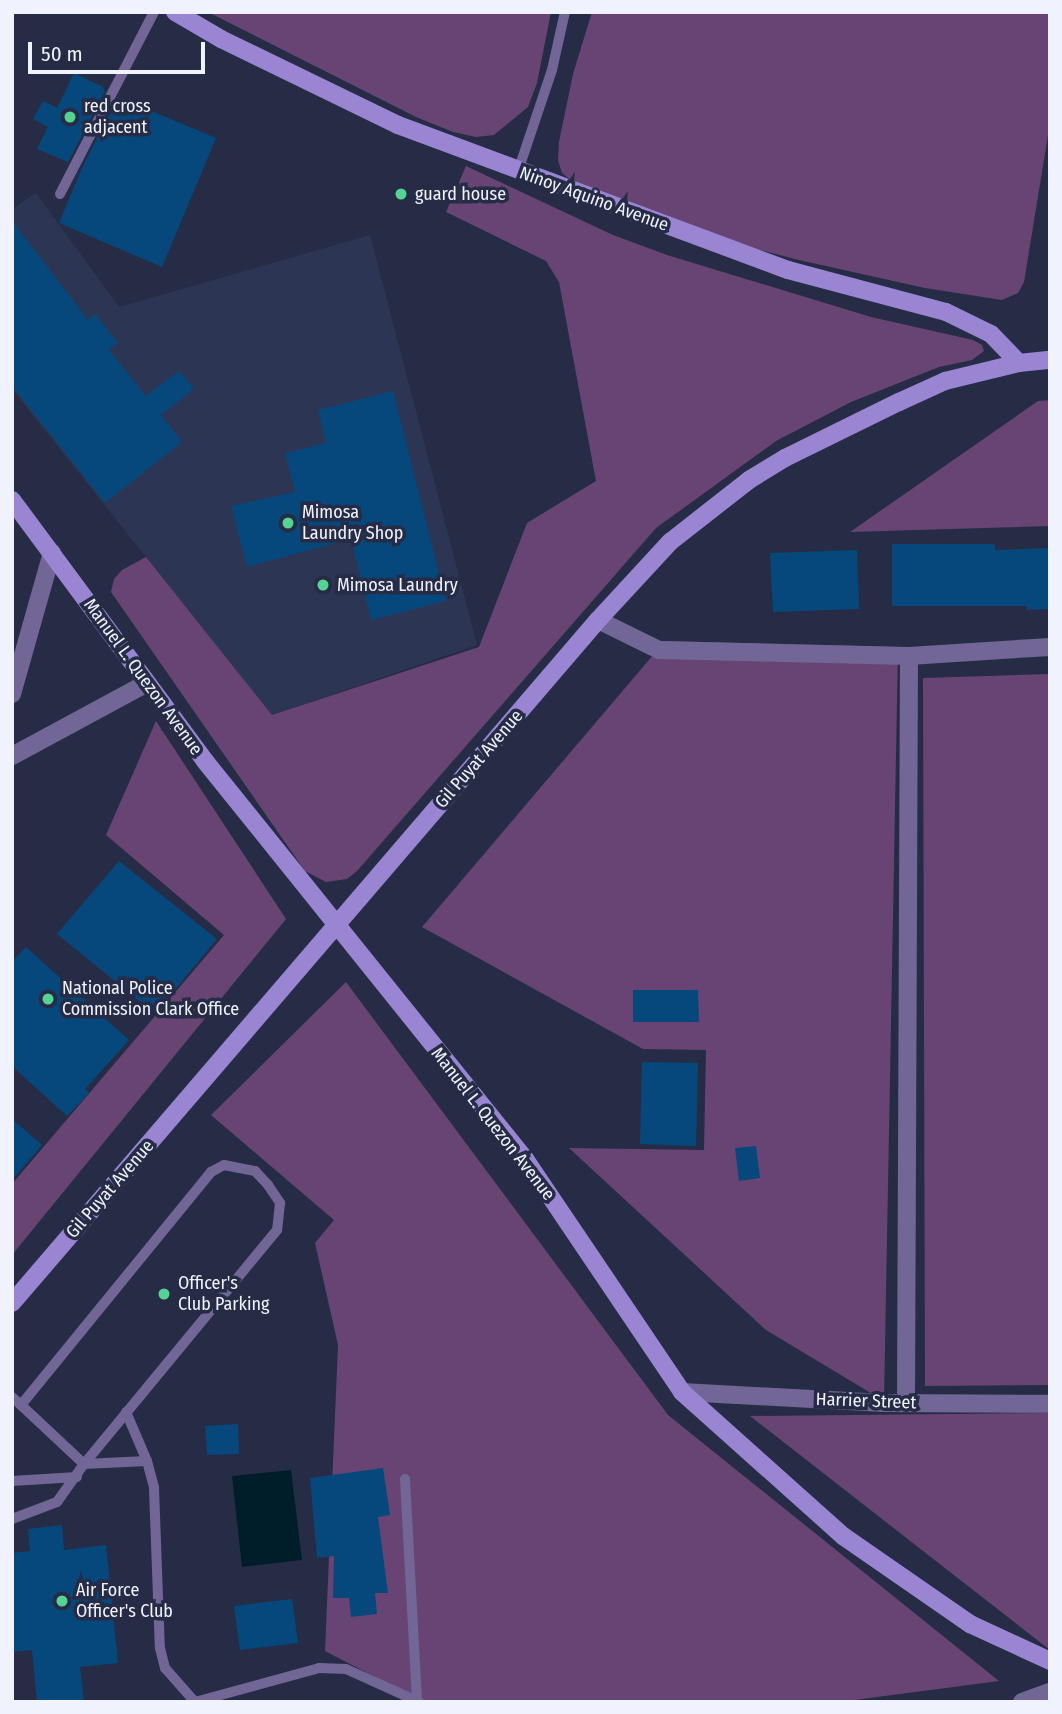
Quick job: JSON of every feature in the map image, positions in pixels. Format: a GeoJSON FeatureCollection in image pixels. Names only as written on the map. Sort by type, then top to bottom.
{"type":"FeatureCollection","features":[{"type":"Feature","properties":{"kind":"street","name":"Ninoy Aquino Avenue"},"geometry":{"type":"LineString","coordinates":[[175,12],[221,39],[398,125],[788,270],[946,312],[991,334],[1019,363]]}},
{"type":"Feature","properties":{"kind":"street","name":"Gil Puyat Avenue"},"geometry":{"type":"LineString","coordinates":[[12,1303],[598,620],[670,542],[748,480],[785,458],[946,381],[1019,363],[1050,360]]}},
{"type":"Feature","properties":{"kind":"street","name":"Manuel L. Quezon Avenue"},"geometry":{"type":"LineString","coordinates":[[12,500],[148,683],[336,926],[525,1159],[682,1392],[843,1536],[970,1623],[1050,1661]]}},
{"type":"Feature","properties":{"kind":"street"},"geometry":{"type":"LineString","coordinates":[[12,694],[52,553]]}},
{"type":"Feature","properties":{"kind":"street"},"geometry":{"type":"LineString","coordinates":[[598,620],[659,650],[909,656],[1050,648]]}},
{"type":"Feature","properties":{"kind":"street"},"geometry":{"type":"LineString","coordinates":[[906,1404],[909,656]]}},
{"type":"Feature","properties":{"kind":"street"},"geometry":{"type":"LineString","coordinates":[[12,756],[148,683]]}},
{"type":"Feature","properties":{"kind":"street","name":"Harrier Street"},"geometry":{"type":"LineString","coordinates":[[682,1392],[906,1404],[1050,1404]]}},
{"type":"Feature","properties":{"kind":"street"},"geometry":{"type":"LineString","coordinates":[[1023,1702],[1050,1692]]}},
{"type":"Feature","properties":{"kind":"lane"},"geometry":{"type":"LineString","coordinates":[[60,194],[154,12]]}},
{"type":"Feature","properties":{"kind":"lane"},"geometry":{"type":"LineString","coordinates":[[519,171],[552,70],[565,12]]}},
{"type":"Feature","properties":{"kind":"lane"},"geometry":{"type":"LineString","coordinates":[[12,1519],[57,1502],[126,1412],[277,1230],[280,1203],[255,1171],[224,1165],[211,1172],[21,1405]]}},
{"type":"Feature","properties":{"kind":"lane"},"geometry":{"type":"LineString","coordinates":[[12,1397],[84,1464],[147,1461]]}},
{"type":"Feature","properties":{"kind":"lane"},"geometry":{"type":"LineString","coordinates":[[126,1412],[147,1461],[154,1488],[160,1648],[165,1668],[195,1702],[319,1668],[346,1669],[418,1701],[405,1479]]}},
{"type":"Feature","properties":{"kind":"lane"},"geometry":{"type":"LineString","coordinates":[[12,1481],[77,1477]]}},
{"type":"Feature","properties":{"kind":"shaded area"},"geometry":{"type":"Polygon","coordinates":[[[208,12],[551,12],[537,83],[528,107],[494,135],[476,137],[453,132],[416,117],[208,12]]]}},
{"type":"Feature","properties":{"kind":"shaded area"},"geometry":{"type":"Polygon","coordinates":[[[592,12],[1050,12],[1050,123],[1024,282],[1018,293],[1002,300],[925,288],[799,260],[697,234],[573,182],[562,173],[558,160],[559,142],[573,74],[592,12]]]}},
{"type":"Feature","properties":{"kind":"shaded area"},"geometry":{"type":"Polygon","coordinates":[[[466,166],[613,235],[667,255],[871,317],[973,340],[982,345],[984,351],[972,360],[939,367],[851,402],[776,441],[656,528],[357,871],[347,879],[326,882],[305,871],[111,592],[114,579],[122,570],[146,557],[272,715],[479,647],[527,523],[596,481],[559,282],[546,261],[446,212],[466,166]]]}},
{"type":"Feature","properties":{"kind":"shaded area"},"geometry":{"type":"Polygon","coordinates":[[[36,193],[119,307],[370,235],[477,645],[272,715],[12,389],[12,209],[36,193]]]}},
{"type":"Feature","properties":{"kind":"shaded area"},"geometry":{"type":"Polygon","coordinates":[[[1050,400],[1050,526],[850,532],[1038,401],[1050,400]]]}},
{"type":"Feature","properties":{"kind":"shaded area"},"geometry":{"type":"Polygon","coordinates":[[[665,641],[898,647],[884,1401],[766,1330],[569,1148],[704,1150],[706,1050],[643,1049],[422,927],[665,641]]]}},
{"type":"Feature","properties":{"kind":"shaded area"},"geometry":{"type":"Polygon","coordinates":[[[1050,674],[1050,1385],[925,1386],[923,678],[1050,674]]]}},
{"type":"Feature","properties":{"kind":"shaded area"},"geometry":{"type":"Polygon","coordinates":[[[156,721],[286,919],[12,1255],[12,1184],[224,935],[106,835],[156,721]]]}},
{"type":"Feature","properties":{"kind":"shaded area"},"geometry":{"type":"Polygon","coordinates":[[[346,982],[668,1415],[999,1681],[839,1702],[423,1702],[325,1651],[338,1345],[315,1243],[334,1220],[211,1115],[346,982]]]}},
{"type":"Feature","properties":{"kind":"shaded area"},"geometry":{"type":"Polygon","coordinates":[[[1050,1413],[1050,1650],[750,1416],[1050,1413]]]}},
{"type":"Feature","properties":{"kind":"shaded area"},"geometry":{"type":"Polygon","coordinates":[[[291,1470],[302,1560],[242,1567],[232,1476],[291,1470]]]}},
{"type":"Feature","properties":{"kind":"building","name":"red cross adjacent"},"geometry":{"type":"Polygon","coordinates":[[[74,73],[103,87],[105,92],[68,162],[37,149],[48,127],[33,119],[43,101],[57,108],[74,73]]]}},
{"type":"Feature","properties":{"kind":"building"},"geometry":{"type":"Polygon","coordinates":[[[118,97],[216,138],[162,267],[59,223],[82,168],[118,97]]]}},
{"type":"Feature","properties":{"kind":"building"},"geometry":{"type":"Polygon","coordinates":[[[12,221],[88,320],[95,314],[118,343],[109,350],[146,396],[179,371],[194,389],[161,415],[182,442],[105,503],[12,386],[12,221]]]}},
{"type":"Feature","properties":{"kind":"building"},"geometry":{"type":"Polygon","coordinates":[[[393,391],[446,601],[371,620],[351,539],[247,567],[231,506],[295,492],[285,453],[326,443],[318,410],[393,391]]]}},
{"type":"Feature","properties":{"kind":"building"},"geometry":{"type":"Polygon","coordinates":[[[892,544],[995,544],[995,550],[1050,548],[1050,609],[1027,610],[1027,606],[892,606],[892,544]]]}},
{"type":"Feature","properties":{"kind":"building"},"geometry":{"type":"Polygon","coordinates":[[[857,550],[859,609],[773,612],[770,553],[857,550]]]}},
{"type":"Feature","properties":{"kind":"building"},"geometry":{"type":"Polygon","coordinates":[[[119,861],[217,939],[155,1014],[57,934],[119,861]]]}},
{"type":"Feature","properties":{"kind":"building","name":"National Police Commission Clark Office"},"geometry":{"type":"Polygon","coordinates":[[[26,947],[129,1040],[85,1089],[89,1093],[67,1116],[12,1066],[12,962],[26,947]]]}},
{"type":"Feature","properties":{"kind":"building"},"geometry":{"type":"Polygon","coordinates":[[[633,990],[698,990],[699,1022],[633,1022],[633,990]]]}},
{"type":"Feature","properties":{"kind":"building"},"geometry":{"type":"Polygon","coordinates":[[[642,1062],[698,1063],[696,1146],[640,1144],[642,1062]]]}},
{"type":"Feature","properties":{"kind":"building"},"geometry":{"type":"Polygon","coordinates":[[[12,1119],[42,1145],[12,1180],[12,1119]]]}},
{"type":"Feature","properties":{"kind":"building"},"geometry":{"type":"Polygon","coordinates":[[[756,1146],[760,1178],[739,1181],[735,1148],[756,1146]]]}},
{"type":"Feature","properties":{"kind":"building"},"geometry":{"type":"Polygon","coordinates":[[[238,1424],[239,1454],[207,1455],[205,1426],[238,1424]]]}},
{"type":"Feature","properties":{"kind":"building"},"geometry":{"type":"Polygon","coordinates":[[[383,1468],[390,1515],[378,1517],[388,1593],[375,1593],[377,1614],[351,1617],[349,1598],[333,1598],[334,1556],[317,1558],[310,1478],[383,1468]]]}},
{"type":"Feature","properties":{"kind":"building","name":"Air Force Officer's Club"},"geometry":{"type":"Polygon","coordinates":[[[62,1525],[64,1550],[106,1545],[118,1663],[80,1667],[84,1702],[37,1702],[32,1650],[12,1652],[12,1553],[30,1551],[28,1529],[62,1525]]]}},
{"type":"Feature","properties":{"kind":"building"},"geometry":{"type":"Polygon","coordinates":[[[292,1599],[298,1643],[240,1650],[234,1606],[292,1599]]]}},
{"type":"Feature","properties":{"kind":"place","name":"red cross adjacent"},"geometry":{"type":"Point","coordinates":[70,117]}},
{"type":"Feature","properties":{"kind":"place","name":"guard house"},"geometry":{"type":"Point","coordinates":[401,194]}},
{"type":"Feature","properties":{"kind":"place","name":"Mimosa Laundry Shop"},"geometry":{"type":"Point","coordinates":[288,523]}},
{"type":"Feature","properties":{"kind":"place","name":"Mimosa Laundry"},"geometry":{"type":"Point","coordinates":[323,585]}},
{"type":"Feature","properties":{"kind":"place","name":"National Police Commission Clark Office"},"geometry":{"type":"Point","coordinates":[48,999]}},
{"type":"Feature","properties":{"kind":"place","name":"Officer's Club Parking"},"geometry":{"type":"Point","coordinates":[164,1294]}},
{"type":"Feature","properties":{"kind":"place","name":"Air Force Officer's Club"},"geometry":{"type":"Point","coordinates":[62,1601]}}]}
